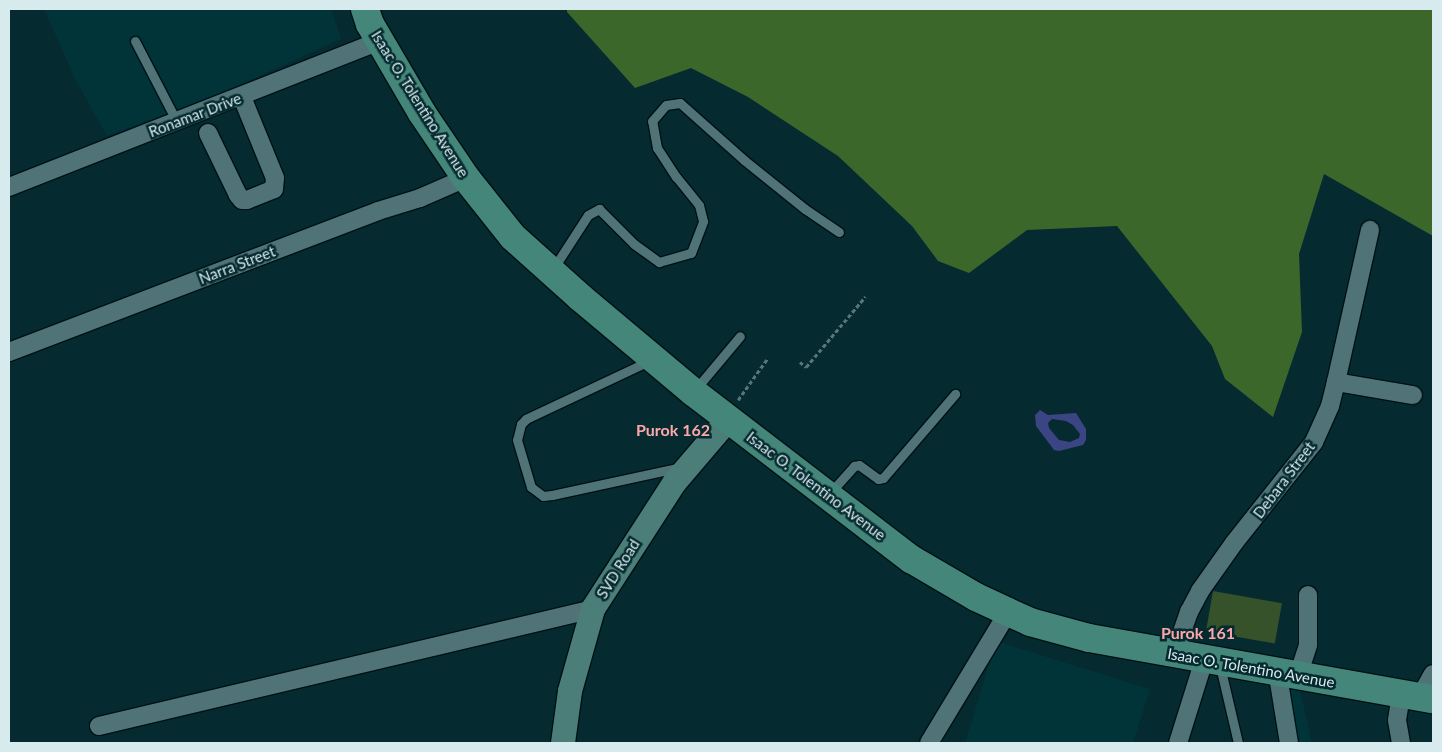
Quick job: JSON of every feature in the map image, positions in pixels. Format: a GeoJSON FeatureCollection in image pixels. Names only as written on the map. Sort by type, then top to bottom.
{"type":"FeatureCollection","features":[{"type":"Feature","properties":{"kind":"main road","name":"Isaac O. Tolentino Avenue"},"geometry":{"type":"LineString","coordinates":[[365,9],[380,41],[422,113],[466,178],[513,237],[693,392],[911,559],[976,597],[1030,622],[1089,638],[1174,655],[1418,697]]}},
{"type":"Feature","properties":{"kind":"main road","name":"SVD Road"},"geometry":{"type":"LineString","coordinates":[[563,743],[570,691],[593,609],[675,482],[727,418]]}},
{"type":"Feature","properties":{"kind":"street","name":"Ronamar Drive"},"geometry":{"type":"LineString","coordinates":[[9,187],[242,97],[380,41]]}},
{"type":"Feature","properties":{"kind":"street"},"geometry":{"type":"LineString","coordinates":[[208,133],[238,196],[242,200],[247,200],[274,188],[275,178],[242,97]]}},
{"type":"Feature","properties":{"kind":"street","name":"Narra Street"},"geometry":{"type":"LineString","coordinates":[[9,352],[378,211],[420,198],[466,178]]}},
{"type":"Feature","properties":{"kind":"street","name":"Debara Street"},"geometry":{"type":"LineString","coordinates":[[1174,655],[1189,612],[1200,591],[1234,543],[1314,442],[1330,406],[1370,230]]}},
{"type":"Feature","properties":{"kind":"street"},"geometry":{"type":"LineString","coordinates":[[1336,382],[1413,394]]}},
{"type":"Feature","properties":{"kind":"street"},"geometry":{"type":"LineString","coordinates":[[1290,743],[1278,676],[1285,674],[1308,645],[1308,595]]}},
{"type":"Feature","properties":{"kind":"street"},"geometry":{"type":"LineString","coordinates":[[99,726],[593,609]]}},
{"type":"Feature","properties":{"kind":"street"},"geometry":{"type":"LineString","coordinates":[[929,743],[1008,612]]}},
{"type":"Feature","properties":{"kind":"street"},"geometry":{"type":"LineString","coordinates":[[1178,743],[1212,661]]}},
{"type":"Feature","properties":{"kind":"street"},"geometry":{"type":"LineString","coordinates":[[1401,743],[1398,720],[1418,697],[1433,674]]}},
{"type":"Feature","properties":{"kind":"lane"},"geometry":{"type":"LineString","coordinates":[[135,41],[177,122]]}},
{"type":"Feature","properties":{"kind":"lane"},"geometry":{"type":"LineString","coordinates":[[552,271],[588,215],[600,209],[634,244],[659,262],[691,253],[703,221],[699,204],[676,177],[657,148],[652,121],[666,105],[680,103],[752,166],[805,209],[839,232]]}},
{"type":"Feature","properties":{"kind":"lane"},"geometry":{"type":"LineString","coordinates":[[693,392],[740,336]]}},
{"type":"Feature","properties":{"kind":"lane"},"geometry":{"type":"LineString","coordinates":[[654,359],[526,419],[521,424],[517,433],[517,440],[531,487],[543,496],[552,496],[690,465]]}},
{"type":"Feature","properties":{"kind":"lane"},"geometry":{"type":"LineString","coordinates":[[827,496],[854,466],[859,465],[878,479],[883,478],[955,394]]}},
{"type":"Feature","properties":{"kind":"lane"},"geometry":{"type":"LineString","coordinates":[[1212,661],[1238,743]]}},
{"type":"Feature","properties":{"kind":"path"},"geometry":{"type":"LineString","coordinates":[[800,362],[806,367],[865,297]]}},
{"type":"Feature","properties":{"kind":"path"},"geometry":{"type":"LineString","coordinates":[[727,418],[767,359]]}},
{"type":"Feature","properties":{"kind":"shaded area"},"geometry":{"type":"Polygon","coordinates":[[[44,9],[331,9],[341,39],[213,97],[107,136],[76,81],[44,9]]]}},
{"type":"Feature","properties":{"kind":"shaded area"},"geometry":{"type":"Polygon","coordinates":[[[996,641],[1150,689],[1133,743],[965,743],[996,641]]]}},
{"type":"Feature","properties":{"kind":"shaded area"},"geometry":{"type":"Polygon","coordinates":[[[1272,681],[1299,686],[1312,743],[1285,743],[1272,681]]]}},
{"type":"Feature","properties":{"kind":"green space"},"geometry":{"type":"Polygon","coordinates":[[[567,9],[1433,9],[1433,236],[1324,174],[1299,254],[1302,332],[1273,417],[1225,379],[1212,346],[1117,226],[1027,230],[969,273],[938,261],[912,226],[838,156],[748,97],[691,68],[635,88],[567,12],[567,9]]]}},
{"type":"Feature","properties":{"kind":"green space"},"geometry":{"type":"Polygon","coordinates":[[[1213,591],[1282,603],[1275,644],[1206,631],[1213,591]]]}},
{"type":"Feature","properties":{"kind":"water"},"geometry":{"type":"Polygon","coordinates":[[[1040,410],[1048,415],[1076,413],[1086,429],[1086,440],[1083,445],[1059,451],[1054,450],[1036,426],[1035,415],[1040,410]],[[1052,419],[1048,423],[1049,428],[1059,440],[1070,442],[1079,438],[1080,434],[1073,425],[1066,421],[1052,419]]]}},
{"type":"Feature","properties":{"kind":"district","name":"Purok 162"},"geometry":{"type":"Point","coordinates":[673,430]}},
{"type":"Feature","properties":{"kind":"district","name":"Purok 161"},"geometry":{"type":"Point","coordinates":[1198,633]}}]}
